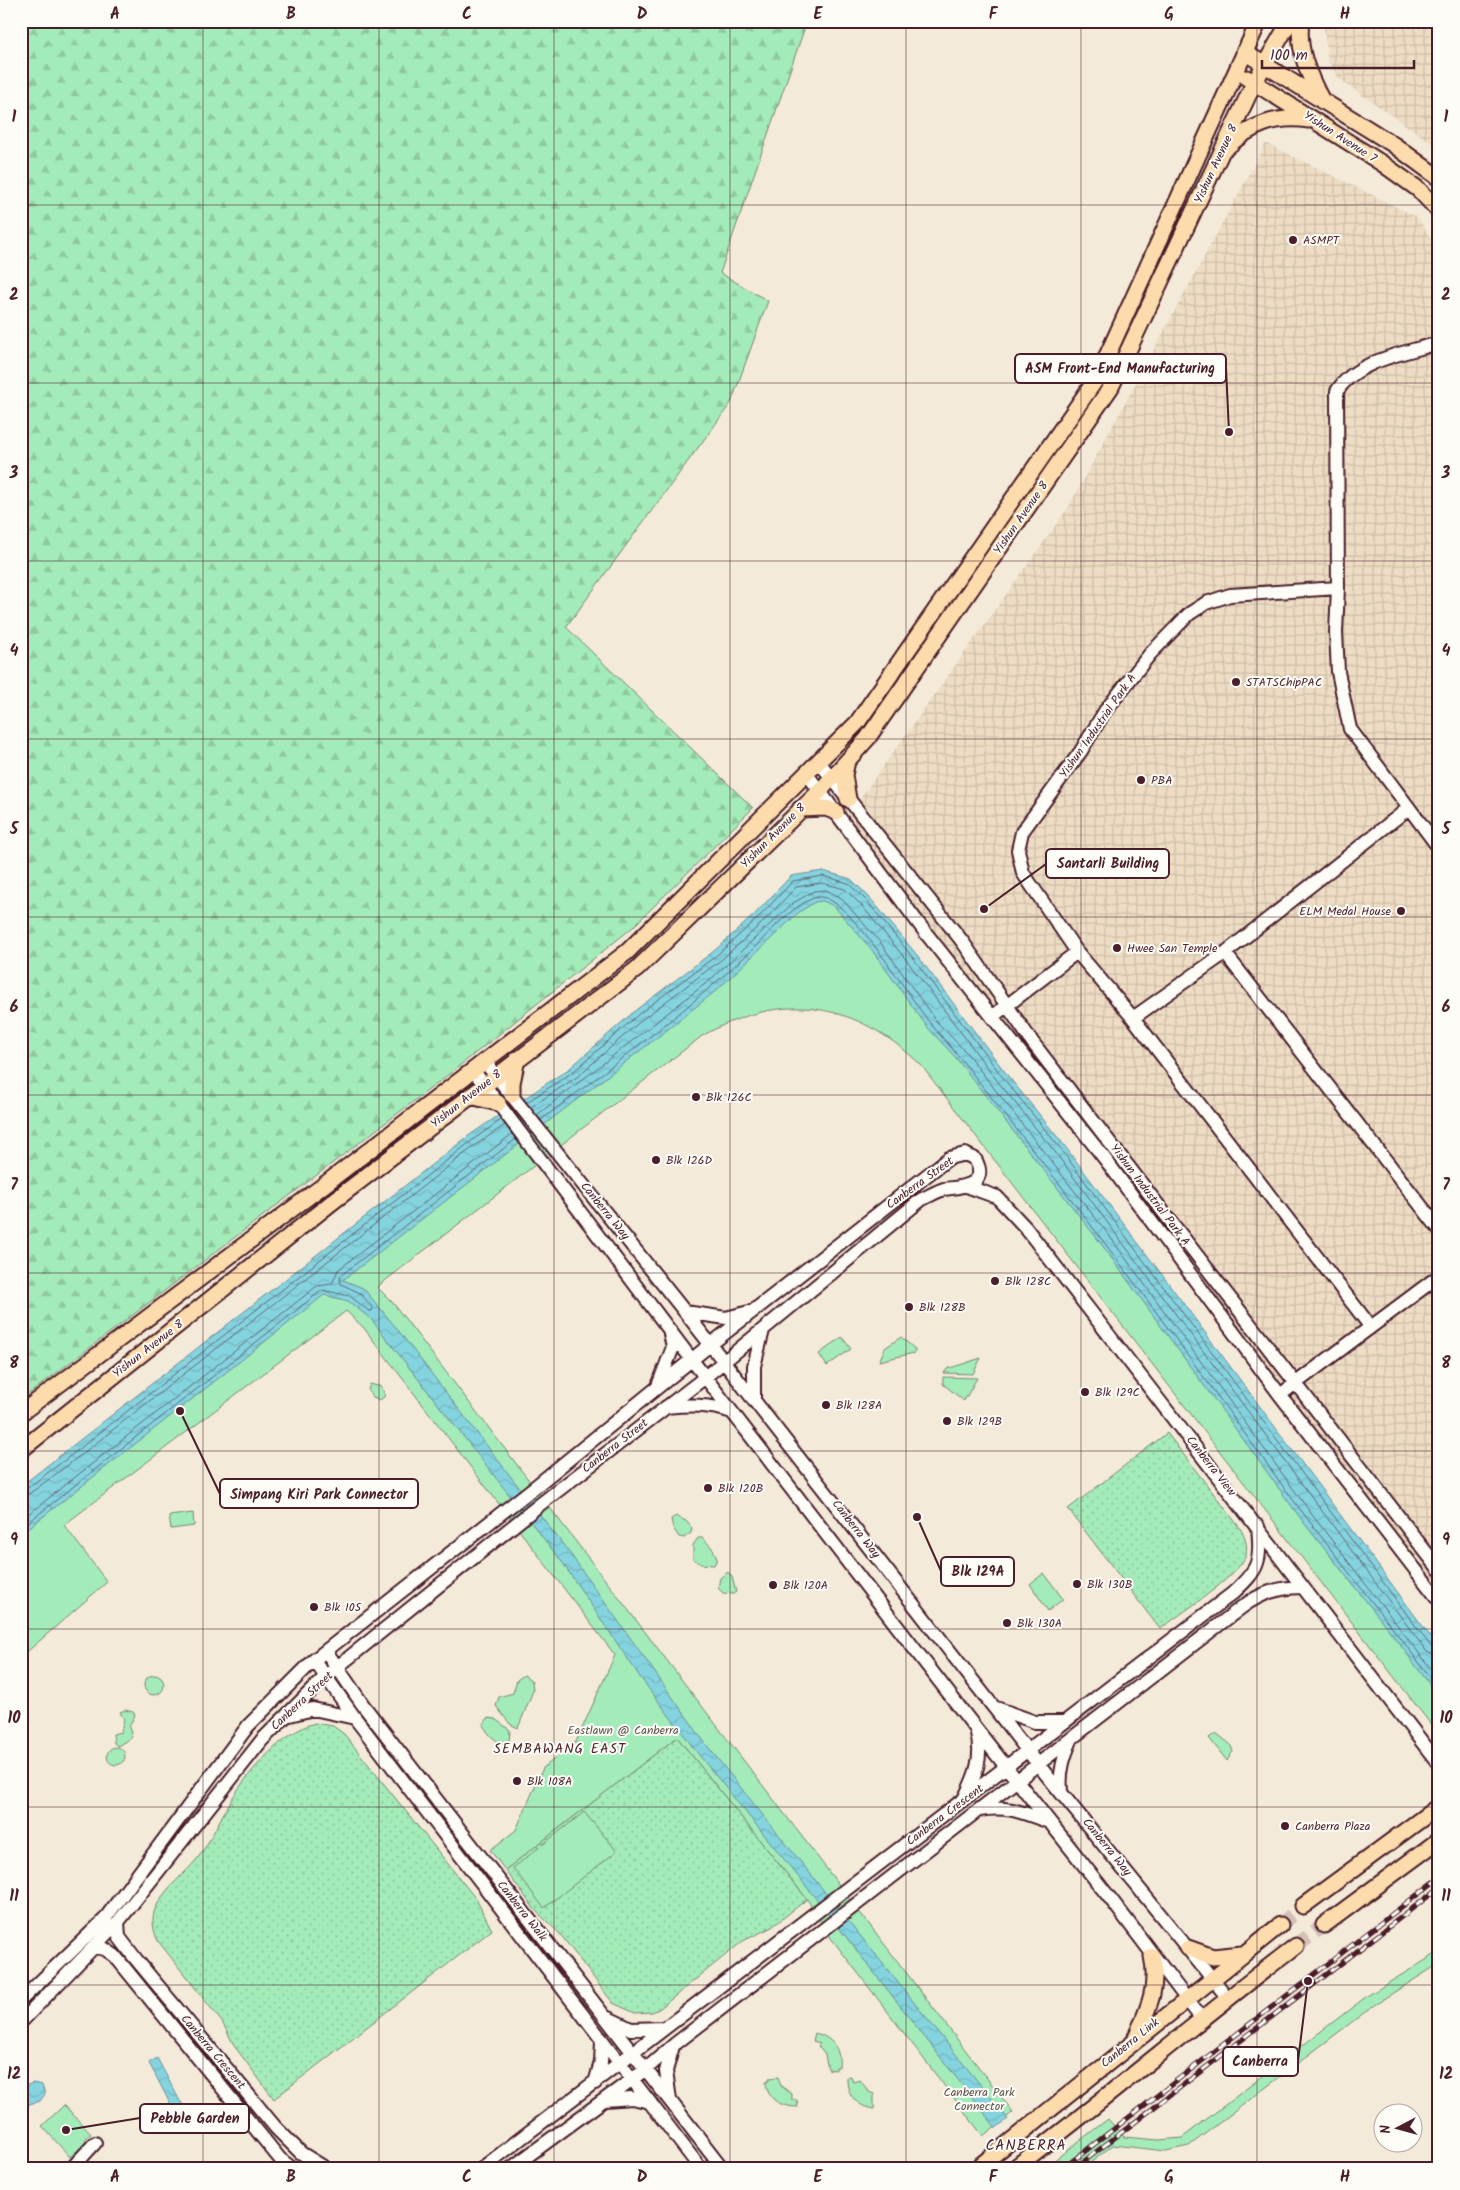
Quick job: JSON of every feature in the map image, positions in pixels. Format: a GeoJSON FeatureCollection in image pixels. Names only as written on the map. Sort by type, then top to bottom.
{"type":"FeatureCollection","features":[{"type":"Feature","properties":{"kind":"main road","name":"Yishun Avenue 8"},"geometry":{"type":"LineString","coordinates":[[21,1413],[626,952],[858,723],[1097,378],[1259,21]]}},
{"type":"Feature","properties":{"kind":"main road","name":"Yishun Avenue 8"},"geometry":{"type":"LineString","coordinates":[[21,1450],[331,1203],[517,1059],[638,969],[832,778],[868,739],[1111,388],[1254,83],[1290,21]]}},
{"type":"Feature","properties":{"kind":"main road"},"geometry":{"type":"LineString","coordinates":[[1301,21],[1302,50],[1308,73],[1322,102]]}},
{"type":"Feature","properties":{"kind":"main road","name":"Yishun Avenue 7"},"geometry":{"type":"LineString","coordinates":[[1244,52],[1394,146],[1439,178]]}},
{"type":"Feature","properties":{"kind":"main road","name":"Yishun Avenue 7"},"geometry":{"type":"LineString","coordinates":[[1235,71],[1316,120],[1405,180],[1425,195],[1439,211]]}},
{"type":"Feature","properties":{"kind":"main road"},"geometry":{"type":"LineString","coordinates":[[1222,152],[1236,139],[1253,128],[1287,117],[1316,120]]}},
{"type":"Feature","properties":{"kind":"main road"},"geometry":{"type":"LineString","coordinates":[[847,761],[844,775],[848,798]]}},
{"type":"Feature","properties":{"kind":"main road"},"geometry":{"type":"LineString","coordinates":[[800,809],[826,808],[836,812]]}},
{"type":"Feature","properties":{"kind":"main road"},"geometry":{"type":"LineString","coordinates":[[513,1096],[512,1083],[517,1059]]}},
{"type":"Feature","properties":{"kind":"main road"},"geometry":{"type":"LineString","coordinates":[[468,1098],[482,1098],[499,1104]]}},
{"type":"Feature","properties":{"kind":"main road"},"geometry":{"type":"LineString","coordinates":[[1303,1906],[1438,1804]]}},
{"type":"Feature","properties":{"kind":"main road"},"geometry":{"type":"LineString","coordinates":[[1324,1925],[1439,1840]]}},
{"type":"Feature","properties":{"kind":"main road","name":"Canberra Link"},"geometry":{"type":"LineString","coordinates":[[981,2167],[1136,2038],[1280,1925]]}},
{"type":"Feature","properties":{"kind":"main road","name":"Canberra Link"},"geometry":{"type":"LineString","coordinates":[[1015,2168],[1112,2092],[1201,2018],[1296,1946]]}},
{"type":"Feature","properties":{"kind":"main road"},"geometry":{"type":"LineString","coordinates":[[1188,1948],[1213,1957],[1243,1954]]}},
{"type":"Feature","properties":{"kind":"main road"},"geometry":{"type":"LineString","coordinates":[[1136,2038],[1154,1994],[1155,1973],[1152,1956]]}},
{"type":"Feature","properties":{"kind":"street"},"geometry":{"type":"LineString","coordinates":[[1439,343],[1360,368],[1344,380],[1337,391],[1338,588],[1336,632],[1338,672],[1350,729],[1439,848]]}},
{"type":"Feature","properties":{"kind":"street","name":"Yishun Industrial Park A"},"geometry":{"type":"LineString","coordinates":[[1338,588],[1230,595],[1206,603],[1189,614],[1150,654],[1105,711],[1081,751],[1022,832],[1018,850],[1023,873],[1077,952],[1133,1018],[1370,1326]]}},
{"type":"Feature","properties":{"kind":"street","name":"Yishun Industrial Park A"},"geometry":{"type":"LineString","coordinates":[[819,762],[962,941],[1007,1006],[1439,1570]]}},
{"type":"Feature","properties":{"kind":"street","name":"Yishun Industrial Park A"},"geometry":{"type":"LineString","coordinates":[[807,774],[925,932],[1105,1159],[1280,1395],[1439,1600]]}},
{"type":"Feature","properties":{"kind":"street"},"geometry":{"type":"LineString","coordinates":[[1133,1018],[1225,953],[1409,808]]}},
{"type":"Feature","properties":{"kind":"street"},"geometry":{"type":"LineString","coordinates":[[992,1016],[1077,952]]}},
{"type":"Feature","properties":{"kind":"street"},"geometry":{"type":"LineString","coordinates":[[1225,953],[1439,1229]]}},
{"type":"Feature","properties":{"kind":"street","name":"Canberra Way"},"geometry":{"type":"LineString","coordinates":[[478,1065],[497,1076],[686,1312],[723,1362],[996,1708],[1037,1763],[1228,1998]]}},
{"type":"Feature","properties":{"kind":"street","name":"Canberra Way"},"geometry":{"type":"LineString","coordinates":[[478,1065],[485,1085],[704,1376],[1201,2018]]}},
{"type":"Feature","properties":{"kind":"street","name":"Canberra Street"},"geometry":{"type":"LineString","coordinates":[[21,2000],[111,1924],[262,1740],[326,1676],[516,1523],[723,1362],[922,1199],[942,1190],[968,1186],[974,1182],[978,1171],[975,1159],[965,1154],[950,1158],[711,1344],[536,1486],[314,1660],[248,1726],[111,1924],[94,1947],[21,2022]]}},
{"type":"Feature","properties":{"kind":"street","name":"Canberra View"},"geometry":{"type":"LineString","coordinates":[[968,1186],[997,1197],[1025,1227],[1258,1526],[1301,1587],[1439,1764]]}},
{"type":"Feature","properties":{"kind":"street"},"geometry":{"type":"LineString","coordinates":[[1280,1395],[1439,1276]]}},
{"type":"Feature","properties":{"kind":"street"},"geometry":{"type":"LineString","coordinates":[[686,1312],[726,1318],[755,1310]]}},
{"type":"Feature","properties":{"kind":"street"},"geometry":{"type":"LineString","coordinates":[[657,1388],[673,1347],[668,1328]]}},
{"type":"Feature","properties":{"kind":"street"},"geometry":{"type":"LineString","coordinates":[[754,1401],[754,1366],[763,1329]]}},
{"type":"Feature","properties":{"kind":"street"},"geometry":{"type":"LineString","coordinates":[[666,1406],[713,1406],[732,1412]]}},
{"type":"Feature","properties":{"kind":"street","name":"Canberra Crescent"},"geometry":{"type":"LineString","coordinates":[[482,2169],[1233,1593],[1251,1576],[1260,1553],[1258,1526]]}},
{"type":"Feature","properties":{"kind":"street","name":"Canberra Crescent"},"geometry":{"type":"LineString","coordinates":[[510,2169],[646,2069],[674,2044],[979,1810],[1016,1779],[1259,1595],[1280,1588],[1301,1587]]}},
{"type":"Feature","properties":{"kind":"street"},"geometry":{"type":"LineString","coordinates":[[1158,1649],[1169,1652],[1174,1658]]}},
{"type":"Feature","properties":{"kind":"street","name":"Canberra Walk"},"geometry":{"type":"LineString","coordinates":[[326,1651],[363,1704],[632,2054],[646,2069],[671,2104],[723,2169]]}},
{"type":"Feature","properties":{"kind":"street","name":"Canberra Walk"},"geometry":{"type":"LineString","coordinates":[[314,1660],[355,1718],[701,2169]]}},
{"type":"Feature","properties":{"kind":"street"},"geometry":{"type":"LineString","coordinates":[[996,1708],[1035,1722],[1063,1722]]}},
{"type":"Feature","properties":{"kind":"street"},"geometry":{"type":"LineString","coordinates":[[284,1717],[313,1709],[355,1718]]}},
{"type":"Feature","properties":{"kind":"street"},"geometry":{"type":"LineString","coordinates":[[964,1799],[977,1772],[980,1744],[977,1730]]}},
{"type":"Feature","properties":{"kind":"street"},"geometry":{"type":"LineString","coordinates":[[1061,1791],[1059,1775],[1065,1752],[1073,1735]]}},
{"type":"Feature","properties":{"kind":"street"},"geometry":{"type":"LineString","coordinates":[[979,1810],[998,1807],[1010,1808],[1050,1822]]}},
{"type":"Feature","properties":{"kind":"street","name":"Canberra Crescent"},"geometry":{"type":"LineString","coordinates":[[111,1924],[135,1958],[276,2128],[301,2153],[327,2169]]}},
{"type":"Feature","properties":{"kind":"street","name":"Canberra Crescent"},"geometry":{"type":"LineString","coordinates":[[94,1947],[105,1949],[115,1956],[280,2159],[293,2169]]}},
{"type":"Feature","properties":{"kind":"street"},"geometry":{"type":"LineString","coordinates":[[600,2012],[617,2024],[631,2030],[667,2028]]}},
{"type":"Feature","properties":{"kind":"street"},"geometry":{"type":"LineString","coordinates":[[595,2083],[601,2062],[602,2042]]}},
{"type":"Feature","properties":{"kind":"street"},"geometry":{"type":"LineString","coordinates":[[671,2104],[666,2071],[668,2058],[674,2044]]}},
{"type":"Feature","properties":{"kind":"street"},"geometry":{"type":"LineString","coordinates":[[605,2100],[632,2098],[650,2102]]}},
{"type":"Feature","properties":{"kind":"street"},"geometry":{"type":"LineString","coordinates":[[71,2169],[95,2143]]}},
{"type":"Feature","properties":{"kind":"shaded area"},"geometry":{"type":"Polygon","coordinates":[[[1323,21],[1439,21],[1439,148],[1339,79],[1328,61],[1323,21]]]}},
{"type":"Feature","properties":{"kind":"shaded area"},"geometry":{"type":"Polygon","coordinates":[[[1266,143],[1417,217],[1439,251],[1439,1600],[839,828],[1068,508],[1266,143]]]}},
{"type":"Feature","properties":{"kind":"green space"},"geometry":{"type":"Polygon","coordinates":[[[21,21],[807,21],[720,273],[768,301],[731,403],[566,627],[753,808],[632,928],[443,1079],[21,1400],[21,21]]]}},
{"type":"Feature","properties":{"kind":"green space"},"geometry":{"type":"Polygon","coordinates":[[[794,890],[843,891],[1439,1665],[1439,1735],[921,1065],[896,1043],[870,1027],[844,1016],[817,1009],[789,1008],[761,1012],[732,1021],[702,1036],[377,1287],[393,1303],[1013,2112],[983,2136],[831,1938],[807,1899],[677,1737],[505,1870],[490,1850],[516,1830],[543,1768],[576,1742],[615,1655],[363,1327],[346,1311],[64,1525],[107,1582],[21,1657],[21,1512],[794,890]]]}},
{"type":"Feature","properties":{"kind":"green space"},"geometry":{"type":"Polygon","coordinates":[[[842,1337],[851,1349],[827,1366],[819,1354],[842,1337]]]}},
{"type":"Feature","properties":{"kind":"green space"},"geometry":{"type":"Polygon","coordinates":[[[901,1337],[916,1350],[914,1353],[879,1361],[885,1348],[901,1337]]]}},
{"type":"Feature","properties":{"kind":"green space"},"geometry":{"type":"Polygon","coordinates":[[[981,1358],[973,1374],[944,1373],[947,1369],[981,1358]]]}},
{"type":"Feature","properties":{"kind":"green space"},"geometry":{"type":"Polygon","coordinates":[[[943,1377],[977,1378],[964,1401],[943,1384],[943,1377]]]}},
{"type":"Feature","properties":{"kind":"green space"},"geometry":{"type":"Polygon","coordinates":[[[370,1384],[382,1387],[385,1396],[380,1400],[373,1397],[368,1390],[370,1384]]]}},
{"type":"Feature","properties":{"kind":"green space"},"geometry":{"type":"Polygon","coordinates":[[[1167,1433],[1240,1528],[1246,1541],[1247,1551],[1242,1563],[1222,1583],[1160,1629],[1068,1509],[1167,1433]]]}},
{"type":"Feature","properties":{"kind":"green space"},"geometry":{"type":"Polygon","coordinates":[[[193,1513],[194,1526],[171,1529],[169,1516],[193,1513]]]}},
{"type":"Feature","properties":{"kind":"green space"},"geometry":{"type":"Polygon","coordinates":[[[676,1516],[686,1521],[692,1528],[691,1533],[684,1538],[679,1537],[673,1528],[671,1519],[676,1516]]]}},
{"type":"Feature","properties":{"kind":"green space"},"geometry":{"type":"Polygon","coordinates":[[[698,1538],[703,1538],[713,1549],[717,1559],[714,1565],[701,1564],[693,1559],[693,1545],[698,1538]]]}},
{"type":"Feature","properties":{"kind":"green space"},"geometry":{"type":"Polygon","coordinates":[[[728,1572],[732,1577],[736,1592],[733,1594],[723,1593],[718,1588],[720,1578],[728,1572]]]}},
{"type":"Feature","properties":{"kind":"green space"},"geometry":{"type":"Polygon","coordinates":[[[1044,1573],[1063,1599],[1048,1611],[1030,1584],[1044,1573]]]}},
{"type":"Feature","properties":{"kind":"green space"},"geometry":{"type":"Polygon","coordinates":[[[154,1675],[161,1678],[164,1685],[161,1692],[154,1695],[147,1692],[144,1685],[147,1678],[154,1675]]]}},
{"type":"Feature","properties":{"kind":"green space"},"geometry":{"type":"Polygon","coordinates":[[[524,1675],[532,1681],[533,1691],[518,1728],[510,1724],[496,1706],[499,1697],[513,1693],[517,1680],[524,1675]]]}},
{"type":"Feature","properties":{"kind":"green space"},"geometry":{"type":"Polygon","coordinates":[[[125,1710],[133,1712],[135,1715],[129,1727],[132,1737],[118,1746],[114,1743],[113,1734],[121,1732],[124,1719],[120,1712],[125,1710]]]}},
{"type":"Feature","properties":{"kind":"green space"},"geometry":{"type":"Polygon","coordinates":[[[488,1718],[495,1719],[510,1730],[509,1744],[497,1741],[487,1732],[483,1725],[488,1718]]]}},
{"type":"Feature","properties":{"kind":"green space"},"geometry":{"type":"Polygon","coordinates":[[[315,1723],[333,1726],[344,1734],[476,1899],[492,1930],[274,2099],[235,2047],[222,2022],[158,1941],[153,1919],[161,1898],[202,1853],[243,1782],[277,1745],[290,1735],[315,1723]]]}},
{"type":"Feature","properties":{"kind":"green space"},"geometry":{"type":"Polygon","coordinates":[[[1216,1733],[1230,1744],[1233,1751],[1227,1761],[1209,1738],[1216,1733]]]}},
{"type":"Feature","properties":{"kind":"green space"},"geometry":{"type":"Polygon","coordinates":[[[677,1737],[807,1899],[772,1927],[743,1941],[659,2009],[652,2012],[635,2013],[613,2003],[560,1934],[536,1911],[505,1870],[677,1737]]]}},
{"type":"Feature","properties":{"kind":"green space"},"geometry":{"type":"Polygon","coordinates":[[[116,1747],[122,1750],[125,1756],[122,1762],[116,1765],[110,1762],[107,1756],[110,1750],[116,1747]]]}},
{"type":"Feature","properties":{"kind":"green space"},"geometry":{"type":"Polygon","coordinates":[[[584,1812],[617,1851],[544,1908],[513,1868],[584,1812]]]}},
{"type":"Feature","properties":{"kind":"green space"},"geometry":{"type":"Polygon","coordinates":[[[1439,1952],[1439,1964],[1377,2003],[1189,2146],[1166,2151],[1113,2145],[1083,2169],[1044,2168],[1108,2119],[1124,2137],[1159,2140],[1182,2138],[1367,1996],[1439,1952]]]}},
{"type":"Feature","properties":{"kind":"green space"},"geometry":{"type":"Polygon","coordinates":[[[815,2033],[826,2037],[837,2049],[839,2067],[836,2067],[836,2070],[828,2069],[825,2055],[818,2046],[820,2043],[813,2041],[815,2033]]]}},
{"type":"Feature","properties":{"kind":"green space"},"geometry":{"type":"Polygon","coordinates":[[[851,2076],[853,2082],[860,2080],[869,2092],[874,2094],[874,2109],[862,2106],[854,2099],[847,2083],[847,2077],[851,2076]]]}},
{"type":"Feature","properties":{"kind":"green space"},"geometry":{"type":"Polygon","coordinates":[[[778,2077],[781,2086],[792,2094],[792,2100],[797,2100],[798,2107],[781,2104],[769,2094],[766,2082],[769,2081],[769,2078],[778,2077]]]}},
{"type":"Feature","properties":{"kind":"green space"},"geometry":{"type":"Polygon","coordinates":[[[64,2105],[91,2134],[86,2138],[86,2143],[70,2157],[42,2126],[64,2105]]]}},
{"type":"Feature","properties":{"kind":"water"},"geometry":{"type":"Polygon","coordinates":[[[823,871],[851,879],[870,898],[917,955],[1169,1284],[1439,1648],[1439,1697],[1389,1630],[1304,1523],[1099,1241],[956,1058],[928,1028],[871,949],[834,906],[823,901],[815,902],[799,912],[718,989],[343,1280],[363,1288],[394,1325],[571,1555],[708,1747],[1008,2119],[996,2128],[810,1891],[699,1755],[640,1677],[562,1562],[371,1319],[348,1301],[324,1295],[21,1534],[21,1486],[471,1134],[570,1068],[637,1009],[714,951],[754,915],[791,876],[823,871]]]}},
{"type":"Feature","properties":{"kind":"water"},"geometry":{"type":"Polygon","coordinates":[[[157,2058],[180,2101],[195,2120],[193,2125],[184,2130],[149,2063],[157,2058]]]}},
{"type":"Feature","properties":{"kind":"water"},"geometry":{"type":"Polygon","coordinates":[[[33,2083],[42,2085],[45,2094],[40,2101],[29,2104],[26,2112],[21,2114],[21,2099],[25,2098],[28,2085],[33,2083]]]}},
{"type":"Feature","properties":{"kind":"tunnel"},"geometry":{"type":"LineString","coordinates":[[1280,1925],[1303,1906]]}},
{"type":"Feature","properties":{"kind":"tunnel"},"geometry":{"type":"LineString","coordinates":[[1296,1946],[1324,1925]]}},
{"type":"Feature","properties":{"kind":"railway"},"geometry":{"type":"LineString","coordinates":[[1062,2169],[1439,1878]]}},
{"type":"Feature","properties":{"kind":"railway"},"geometry":{"type":"LineString","coordinates":[[1074,2169],[1439,1888]]}},
{"type":"Feature","properties":{"kind":"place","name":"ASMPT"},"geometry":{"type":"Point","coordinates":[1293,240]}},
{"type":"Feature","properties":{"kind":"place","name":"ASM Front-End Manufacturing"},"geometry":{"type":"Point","coordinates":[1229,432]}},
{"type":"Feature","properties":{"kind":"place","name":"STATSChipPAC"},"geometry":{"type":"Point","coordinates":[1236,682]}},
{"type":"Feature","properties":{"kind":"place","name":"PBA"},"geometry":{"type":"Point","coordinates":[1141,780]}},
{"type":"Feature","properties":{"kind":"place","name":"Santarli Building"},"geometry":{"type":"Point","coordinates":[984,909]}},
{"type":"Feature","properties":{"kind":"place","name":"ELM Medal House"},"geometry":{"type":"Point","coordinates":[1401,911]}},
{"type":"Feature","properties":{"kind":"place","name":"Hwee San Temple"},"geometry":{"type":"Point","coordinates":[1117,948]}},
{"type":"Feature","properties":{"kind":"place","name":"Blk 126C"},"geometry":{"type":"Point","coordinates":[696,1097]}},
{"type":"Feature","properties":{"kind":"place","name":"Blk 126D"},"geometry":{"type":"Point","coordinates":[656,1160]}},
{"type":"Feature","properties":{"kind":"place","name":"Blk 128C"},"geometry":{"type":"Point","coordinates":[995,1281]}},
{"type":"Feature","properties":{"kind":"place","name":"Blk 128B"},"geometry":{"type":"Point","coordinates":[909,1307]}},
{"type":"Feature","properties":{"kind":"place","name":"Blk 129C"},"geometry":{"type":"Point","coordinates":[1085,1392]}},
{"type":"Feature","properties":{"kind":"place","name":"Blk 128A"},"geometry":{"type":"Point","coordinates":[826,1405]}},
{"type":"Feature","properties":{"kind":"place","name":"Simpang Kiri Park Connector"},"geometry":{"type":"Point","coordinates":[180,1411]}},
{"type":"Feature","properties":{"kind":"place","name":"Blk 129B"},"geometry":{"type":"Point","coordinates":[947,1421]}},
{"type":"Feature","properties":{"kind":"place","name":"Blk 120B"},"geometry":{"type":"Point","coordinates":[708,1488]}},
{"type":"Feature","properties":{"kind":"place","name":"Blk 129A"},"geometry":{"type":"Point","coordinates":[917,1517]}},
{"type":"Feature","properties":{"kind":"place","name":"Blk 130B"},"geometry":{"type":"Point","coordinates":[1077,1584]}},
{"type":"Feature","properties":{"kind":"place","name":"Blk 120A"},"geometry":{"type":"Point","coordinates":[773,1585]}},
{"type":"Feature","properties":{"kind":"place","name":"Blk 105"},"geometry":{"type":"Point","coordinates":[314,1607]}},
{"type":"Feature","properties":{"kind":"place","name":"Blk 130A"},"geometry":{"type":"Point","coordinates":[1007,1623]}},
{"type":"Feature","properties":{"kind":"place","name":"Blk 108A"},"geometry":{"type":"Point","coordinates":[517,1781]}},
{"type":"Feature","properties":{"kind":"place","name":"Canberra Plaza"},"geometry":{"type":"Point","coordinates":[1285,1826]}},
{"type":"Feature","properties":{"kind":"place","name":"Canberra"},"geometry":{"type":"Point","coordinates":[1308,1981]}},
{"type":"Feature","properties":{"kind":"place","name":"Pebble Garden"},"geometry":{"type":"Point","coordinates":[66,2130]}},
{"type":"Feature","properties":{"kind":"district","name":"SEMBAWANG EAST"},"geometry":{"type":"Point","coordinates":[560,1749]}},
{"type":"Feature","properties":{"kind":"district","name":"CANBERRA"},"geometry":{"type":"Point","coordinates":[1026,2146]}},
{"type":"Feature","properties":{"kind":"park label","name":"Eastlawn @ Canberra"},"geometry":{"type":"Point","coordinates":[623,1730]}},
{"type":"Feature","properties":{"kind":"park label","name":"Canberra Park Connector"},"geometry":{"type":"Point","coordinates":[979,2099]}}]}
